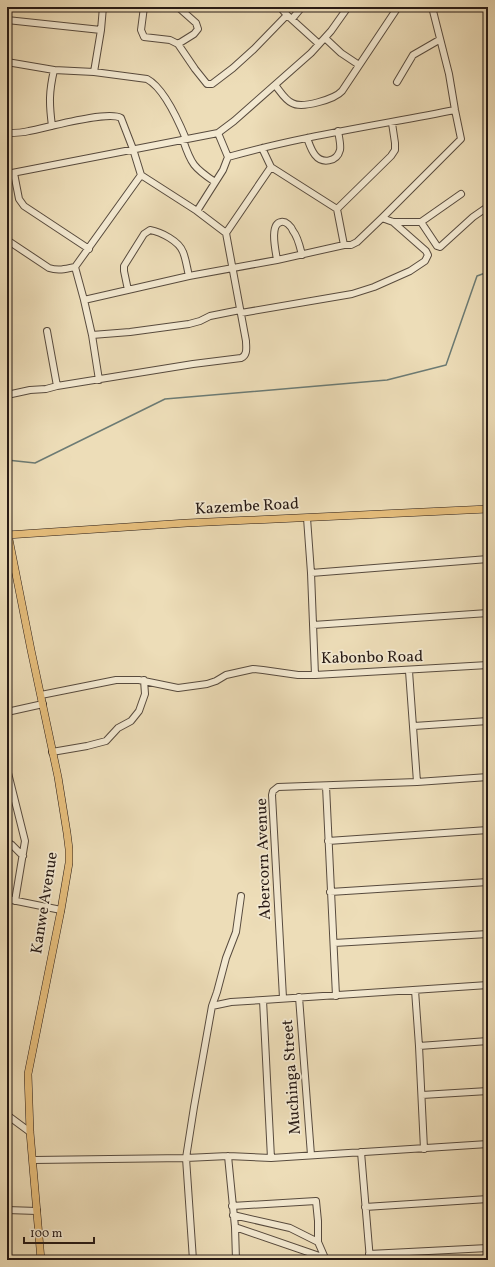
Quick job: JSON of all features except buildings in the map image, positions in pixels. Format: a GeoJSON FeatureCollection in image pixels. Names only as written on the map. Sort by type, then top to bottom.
{"type":"FeatureCollection","features":[{"type":"Feature","properties":{"kind":"main road","name":"Kazembe Road"},"geometry":{"type":"LineString","coordinates":[[7,533],[488,509]]}},
{"type":"Feature","properties":{"kind":"main road","name":"Kanwe Avenue"},"geometry":{"type":"LineString","coordinates":[[7,533],[43,704],[69,849],[61,910],[29,1070],[28,1082],[30,1132],[34,1160],[41,1260]]}},
{"type":"Feature","properties":{"kind":"street"},"geometry":{"type":"LineString","coordinates":[[94,72],[101,30],[102,7]]}},
{"type":"Feature","properties":{"kind":"street"},"geometry":{"type":"LineString","coordinates":[[144,7],[141,30],[144,37],[170,40],[178,44],[195,69],[208,84],[212,84],[233,68],[302,7]]}},
{"type":"Feature","properties":{"kind":"street"},"geometry":{"type":"LineString","coordinates":[[178,7],[196,23],[198,29],[194,34],[178,44]]}},
{"type":"Feature","properties":{"kind":"street"},"geometry":{"type":"LineString","coordinates":[[280,7],[319,44]]}},
{"type":"Feature","properties":{"kind":"street"},"geometry":{"type":"LineString","coordinates":[[7,174],[218,132],[234,121],[319,44],[331,31],[348,7]]}},
{"type":"Feature","properties":{"kind":"street"},"geometry":{"type":"LineString","coordinates":[[275,85],[288,101],[294,105],[301,105],[333,98],[338,95],[398,7]]}},
{"type":"Feature","properties":{"kind":"street"},"geometry":{"type":"LineString","coordinates":[[84,300],[189,276],[277,260],[344,245],[351,245],[357,242],[461,139],[454,110],[449,74],[444,52],[439,40],[432,7]]}},
{"type":"Feature","properties":{"kind":"street"},"geometry":{"type":"LineString","coordinates":[[7,20],[101,30]]}},
{"type":"Feature","properties":{"kind":"street"},"geometry":{"type":"LineString","coordinates":[[325,38],[341,53],[359,65]]}},
{"type":"Feature","properties":{"kind":"street"},"geometry":{"type":"LineString","coordinates":[[397,82],[413,55],[439,40]]}},
{"type":"Feature","properties":{"kind":"street"},"geometry":{"type":"LineString","coordinates":[[7,62],[54,70],[94,72],[140,77],[153,82],[178,120],[190,160],[196,168],[215,182]]}},
{"type":"Feature","properties":{"kind":"street"},"geometry":{"type":"LineString","coordinates":[[52,126],[49,102],[54,70]]}},
{"type":"Feature","properties":{"kind":"street"},"geometry":{"type":"LineString","coordinates":[[228,157],[338,131],[454,110]]}},
{"type":"Feature","properties":{"kind":"street"},"geometry":{"type":"LineString","coordinates":[[7,133],[30,131],[64,122],[107,116],[118,116],[121,118],[141,175],[197,211],[226,233],[234,268],[246,341],[246,350],[243,357],[46,389],[30,390],[7,395]]}},
{"type":"Feature","properties":{"kind":"street"},"geometry":{"type":"LineString","coordinates":[[337,209],[395,150],[392,122]]}},
{"type":"Feature","properties":{"kind":"street"},"geometry":{"type":"LineString","coordinates":[[308,138],[312,151],[316,157],[330,161],[337,156],[339,152],[340,147],[338,131]]}},
{"type":"Feature","properties":{"kind":"street"},"geometry":{"type":"LineString","coordinates":[[197,211],[223,170],[228,157],[218,132]]}},
{"type":"Feature","properties":{"kind":"street"},"geometry":{"type":"LineString","coordinates":[[262,148],[271,167],[337,209],[344,245]]}},
{"type":"Feature","properties":{"kind":"street"},"geometry":{"type":"LineString","coordinates":[[226,233],[271,167]]}},
{"type":"Feature","properties":{"kind":"street"},"geometry":{"type":"LineString","coordinates":[[14,173],[19,199],[24,206],[89,249]]}},
{"type":"Feature","properties":{"kind":"street"},"geometry":{"type":"LineString","coordinates":[[7,240],[49,268],[55,270],[66,270],[75,267],[141,175]]}},
{"type":"Feature","properties":{"kind":"street"},"geometry":{"type":"LineString","coordinates":[[382,218],[393,222],[421,222],[461,194]]}},
{"type":"Feature","properties":{"kind":"street"},"geometry":{"type":"LineString","coordinates":[[421,222],[437,246],[441,247],[473,217],[486,208]]}},
{"type":"Feature","properties":{"kind":"street"},"geometry":{"type":"LineString","coordinates":[[277,260],[274,233],[278,223],[282,221],[286,222],[294,232],[302,254]]}},
{"type":"Feature","properties":{"kind":"street"},"geometry":{"type":"LineString","coordinates":[[92,335],[130,332],[189,324],[210,316],[352,294],[374,287],[410,271],[425,261],[428,255],[426,250],[393,222]]}},
{"type":"Feature","properties":{"kind":"street"},"geometry":{"type":"LineString","coordinates":[[128,290],[124,266],[144,234],[150,230],[160,232],[180,246],[189,276]]}},
{"type":"Feature","properties":{"kind":"street"},"geometry":{"type":"LineString","coordinates":[[75,267],[92,335],[99,380]]}},
{"type":"Feature","properties":{"kind":"street"},"geometry":{"type":"LineString","coordinates":[[47,331],[57,386]]}},
{"type":"Feature","properties":{"kind":"street","name":"Kabonbo Road"},"geometry":{"type":"LineString","coordinates":[[307,518],[315,675],[488,665]]}},
{"type":"Feature","properties":{"kind":"street"},"geometry":{"type":"LineString","coordinates":[[311,573],[488,559]]}},
{"type":"Feature","properties":{"kind":"street"},"geometry":{"type":"LineString","coordinates":[[313,625],[488,613]]}},
{"type":"Feature","properties":{"kind":"street"},"geometry":{"type":"LineString","coordinates":[[41,695],[111,681],[144,680],[154,684],[178,688],[212,682],[226,674],[253,669],[298,675],[315,675]]}},
{"type":"Feature","properties":{"kind":"street"},"geometry":{"type":"LineString","coordinates":[[410,670],[417,782]]}},
{"type":"Feature","properties":{"kind":"street"},"geometry":{"type":"LineString","coordinates":[[52,752],[106,741],[118,728],[131,721],[139,711],[145,694],[144,680]]}},
{"type":"Feature","properties":{"kind":"street"},"geometry":{"type":"LineString","coordinates":[[7,712],[43,704]]}},
{"type":"Feature","properties":{"kind":"street"},"geometry":{"type":"LineString","coordinates":[[414,726],[488,721]]}},
{"type":"Feature","properties":{"kind":"street"},"geometry":{"type":"LineString","coordinates":[[7,769],[25,841],[15,901]]}},
{"type":"Feature","properties":{"kind":"street","name":"Abercorn Avenue"},"geometry":{"type":"LineString","coordinates":[[283,998],[273,791],[278,787],[417,782],[488,777]]}},
{"type":"Feature","properties":{"kind":"street"},"geometry":{"type":"LineString","coordinates":[[326,786],[336,996]]}},
{"type":"Feature","properties":{"kind":"street"},"geometry":{"type":"LineString","coordinates":[[328,841],[488,830]]}},
{"type":"Feature","properties":{"kind":"street"},"geometry":{"type":"LineString","coordinates":[[7,842],[23,856]]}},
{"type":"Feature","properties":{"kind":"street"},"geometry":{"type":"LineString","coordinates":[[330,892],[488,882]]}},
{"type":"Feature","properties":{"kind":"street"},"geometry":{"type":"LineString","coordinates":[[194,1260],[186,1158],[212,1006],[226,958],[236,932],[241,896]]}},
{"type":"Feature","properties":{"kind":"street"},"geometry":{"type":"LineString","coordinates":[[7,899],[61,910]]}},
{"type":"Feature","properties":{"kind":"street"},"geometry":{"type":"LineString","coordinates":[[334,944],[488,934]]}},
{"type":"Feature","properties":{"kind":"street"},"geometry":{"type":"LineString","coordinates":[[212,1006],[230,1002],[488,985]]}},
{"type":"Feature","properties":{"kind":"street"},"geometry":{"type":"LineString","coordinates":[[415,990],[424,1149]]}},
{"type":"Feature","properties":{"kind":"street","name":"Muchinga Street"},"geometry":{"type":"LineString","coordinates":[[299,998],[311,1156]]}},
{"type":"Feature","properties":{"kind":"street"},"geometry":{"type":"LineString","coordinates":[[263,1000],[271,1158]]}},
{"type":"Feature","properties":{"kind":"street"},"geometry":{"type":"LineString","coordinates":[[419,1046],[488,1041]]}},
{"type":"Feature","properties":{"kind":"street"},"geometry":{"type":"LineString","coordinates":[[422,1095],[488,1091]]}},
{"type":"Feature","properties":{"kind":"street"},"geometry":{"type":"LineString","coordinates":[[7,1115],[30,1132]]}},
{"type":"Feature","properties":{"kind":"street"},"geometry":{"type":"LineString","coordinates":[[34,1160],[228,1156],[271,1158],[488,1144]]}},
{"type":"Feature","properties":{"kind":"street"},"geometry":{"type":"LineString","coordinates":[[361,1152],[370,1257],[488,1248]]}},
{"type":"Feature","properties":{"kind":"street"},"geometry":{"type":"LineString","coordinates":[[228,1156],[236,1260]]}},
{"type":"Feature","properties":{"kind":"street"},"geometry":{"type":"LineString","coordinates":[[365,1207],[488,1199]]}},
{"type":"Feature","properties":{"kind":"street"},"geometry":{"type":"LineString","coordinates":[[232,1206],[315,1200],[318,1242],[328,1259]]}},
{"type":"Feature","properties":{"kind":"street"},"geometry":{"type":"LineString","coordinates":[[7,1210],[37,1211]]}},
{"type":"Feature","properties":{"kind":"street"},"geometry":{"type":"LineString","coordinates":[[233,1215],[290,1228],[318,1242]]}},
{"type":"Feature","properties":{"kind":"street"},"geometry":{"type":"LineString","coordinates":[[234,1227],[328,1259]]}},
{"type":"Feature","properties":{"kind":"waterway"},"geometry":{"type":"LineString","coordinates":[[7,460],[35,463],[165,399],[387,380],[446,365],[477,276],[488,272]]}}]}
